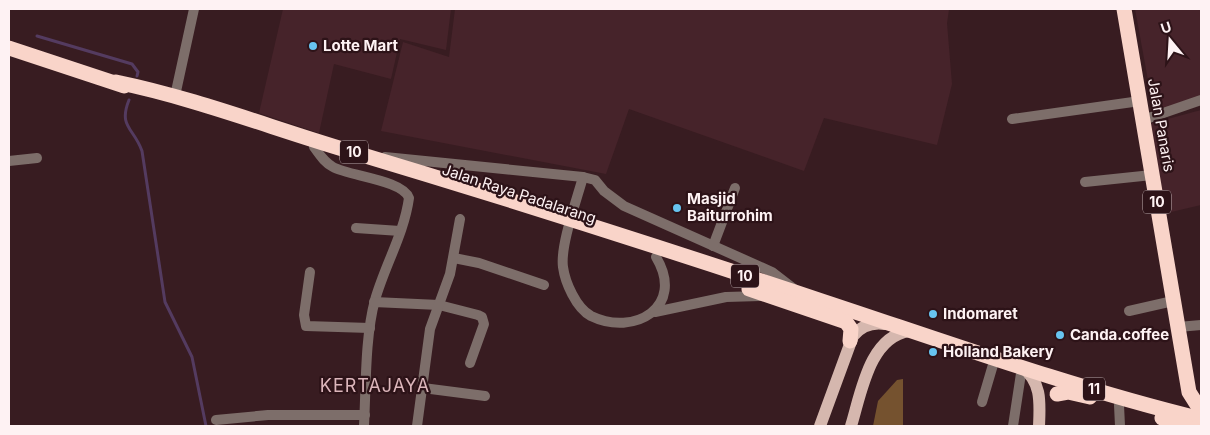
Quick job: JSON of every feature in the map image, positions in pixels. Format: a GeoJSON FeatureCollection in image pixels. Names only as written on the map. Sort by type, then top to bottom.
{"type":"FeatureCollection","features":[{"type":"Feature","properties":{"kind":"highway","name":"Jalan Panaris"},"geometry":{"type":"LineString","coordinates":[[1124,9],[1178,327],[1197,402],[1166,410]]}},
{"type":"Feature","properties":{"kind":"highway","name":"Jalan Raya Padalarang"},"geometry":{"type":"LineString","coordinates":[[9,48],[116,82],[175,96],[366,156],[598,232],[803,295],[908,332],[1201,419]]}},
{"type":"Feature","properties":{"kind":"highway","name":"Jalan Raya Padalarang"},"geometry":{"type":"LineString","coordinates":[[116,82],[171,105],[533,211]]}},
{"type":"Feature","properties":{"kind":"highway","name":"Jalan Raya Padalarang"},"geometry":{"type":"LineString","coordinates":[[598,232],[656,257],[845,322],[850,329],[850,341]]}},
{"type":"Feature","properties":{"kind":"highway"},"geometry":{"type":"LineString","coordinates":[[1057,394],[1072,392],[1187,426]]}},
{"type":"Feature","properties":{"kind":"main road","name":"Jalan Raya Padalarang"},"geometry":{"type":"LineString","coordinates":[[850,341],[857,331],[865,326],[875,323],[890,325]]}},
{"type":"Feature","properties":{"kind":"main road"},"geometry":{"type":"LineString","coordinates":[[851,426],[876,352],[894,335],[908,332]]}},
{"type":"Feature","properties":{"kind":"main road"},"geometry":{"type":"LineString","coordinates":[[820,426],[850,341]]}},
{"type":"Feature","properties":{"kind":"main road"},"geometry":{"type":"LineString","coordinates":[[1022,367],[1032,376],[1038,390],[1039,426]]}},
{"type":"Feature","properties":{"kind":"main road"},"geometry":{"type":"LineString","coordinates":[[1039,426],[1045,404],[1057,394]]}},
{"type":"Feature","properties":{"kind":"street"},"geometry":{"type":"LineString","coordinates":[[175,96],[194,9]]}},
{"type":"Feature","properties":{"kind":"street"},"geometry":{"type":"LineString","coordinates":[[1143,120],[1201,100]]}},
{"type":"Feature","properties":{"kind":"street"},"geometry":{"type":"LineString","coordinates":[[1012,119],[1140,101]]}},
{"type":"Feature","properties":{"kind":"street"},"geometry":{"type":"LineString","coordinates":[[314,147],[322,160],[335,168],[405,191],[408,201],[400,231],[374,302],[370,328],[364,426]]}},
{"type":"Feature","properties":{"kind":"street"},"geometry":{"type":"LineString","coordinates":[[366,156],[583,177],[595,180],[604,191],[624,206],[772,272],[803,295]]}},
{"type":"Feature","properties":{"kind":"street"},"geometry":{"type":"LineString","coordinates":[[9,161],[37,158]]}},
{"type":"Feature","properties":{"kind":"street"},"geometry":{"type":"LineString","coordinates":[[1085,182],[1152,175]]}},
{"type":"Feature","properties":{"kind":"street"},"geometry":{"type":"LineString","coordinates":[[583,177],[567,239],[563,265],[576,299],[590,316],[615,322],[643,318],[655,312],[726,297],[771,296]]}},
{"type":"Feature","properties":{"kind":"street"},"geometry":{"type":"LineString","coordinates":[[713,246],[735,188]]}},
{"type":"Feature","properties":{"kind":"street"},"geometry":{"type":"LineString","coordinates":[[417,426],[429,334],[454,258],[460,219]]}},
{"type":"Feature","properties":{"kind":"street"},"geometry":{"type":"LineString","coordinates":[[356,228],[400,231]]}},
{"type":"Feature","properties":{"kind":"street"},"geometry":{"type":"LineString","coordinates":[[655,312],[664,297],[666,283],[662,266],[656,257]]}},
{"type":"Feature","properties":{"kind":"street"},"geometry":{"type":"LineString","coordinates":[[454,258],[478,263],[544,285]]}},
{"type":"Feature","properties":{"kind":"street"},"geometry":{"type":"LineString","coordinates":[[310,272],[304,315],[306,326],[370,328]]}},
{"type":"Feature","properties":{"kind":"street"},"geometry":{"type":"LineString","coordinates":[[1129,311],[1173,300]]}},
{"type":"Feature","properties":{"kind":"street"},"geometry":{"type":"LineString","coordinates":[[374,302],[439,305],[467,311],[482,317],[484,324],[470,363]]}},
{"type":"Feature","properties":{"kind":"street"},"geometry":{"type":"LineString","coordinates":[[1178,327],[1201,325]]}},
{"type":"Feature","properties":{"kind":"street"},"geometry":{"type":"LineString","coordinates":[[982,402],[995,358]]}},
{"type":"Feature","properties":{"kind":"street"},"geometry":{"type":"LineString","coordinates":[[1012,426],[1022,367]]}},
{"type":"Feature","properties":{"kind":"street"},"geometry":{"type":"LineString","coordinates":[[422,388],[485,396]]}},
{"type":"Feature","properties":{"kind":"street"},"geometry":{"type":"LineString","coordinates":[[1119,405],[1120,426]]}},
{"type":"Feature","properties":{"kind":"street"},"geometry":{"type":"LineString","coordinates":[[216,420],[268,415],[365,415]]}},
{"type":"Feature","properties":{"kind":"shaded area"},"geometry":{"type":"Polygon","coordinates":[[[283,9],[451,9],[446,50],[400,39],[391,79],[334,64],[319,133],[259,113],[283,9]]]}},
{"type":"Feature","properties":{"kind":"shaded area"},"geometry":{"type":"Polygon","coordinates":[[[455,9],[949,9],[947,23],[952,84],[937,145],[824,118],[804,171],[629,109],[606,174],[381,131],[403,42],[449,57],[455,9]]]}},
{"type":"Feature","properties":{"kind":"shaded area"},"geometry":{"type":"Polygon","coordinates":[[[1135,9],[1201,9],[1201,98],[1154,113],[1135,9]]]}},
{"type":"Feature","properties":{"kind":"shaded area"},"geometry":{"type":"Polygon","coordinates":[[[1201,110],[1201,205],[1167,213],[1149,124],[1201,110]]]}},
{"type":"Feature","properties":{"kind":"shaded area"},"geometry":{"type":"Polygon","coordinates":[[[903,379],[903,426],[873,426],[878,401],[897,380],[903,379]]]}},
{"type":"Feature","properties":{"kind":"waterway"},"geometry":{"type":"LineString","coordinates":[[37,36],[132,64],[138,72],[137,76]]}},
{"type":"Feature","properties":{"kind":"waterway"},"geometry":{"type":"LineString","coordinates":[[129,100],[125,116],[126,122],[142,151],[165,302],[192,357],[206,426]]}},
{"type":"Feature","properties":{"kind":"place","name":"Lotte Mart"},"geometry":{"type":"Point","coordinates":[313,46]}},
{"type":"Feature","properties":{"kind":"place","name":"Masjid Baiturrohim"},"geometry":{"type":"Point","coordinates":[677,208]}},
{"type":"Feature","properties":{"kind":"place","name":"Indomaret"},"geometry":{"type":"Point","coordinates":[933,314]}},
{"type":"Feature","properties":{"kind":"place","name":"Canda.coffee"},"geometry":{"type":"Point","coordinates":[1060,335]}},
{"type":"Feature","properties":{"kind":"place","name":"Holland Bakery"},"geometry":{"type":"Point","coordinates":[933,352]}},
{"type":"Feature","properties":{"kind":"district","name":"KERTAJAYA"},"geometry":{"type":"Point","coordinates":[375,386]}}]}
